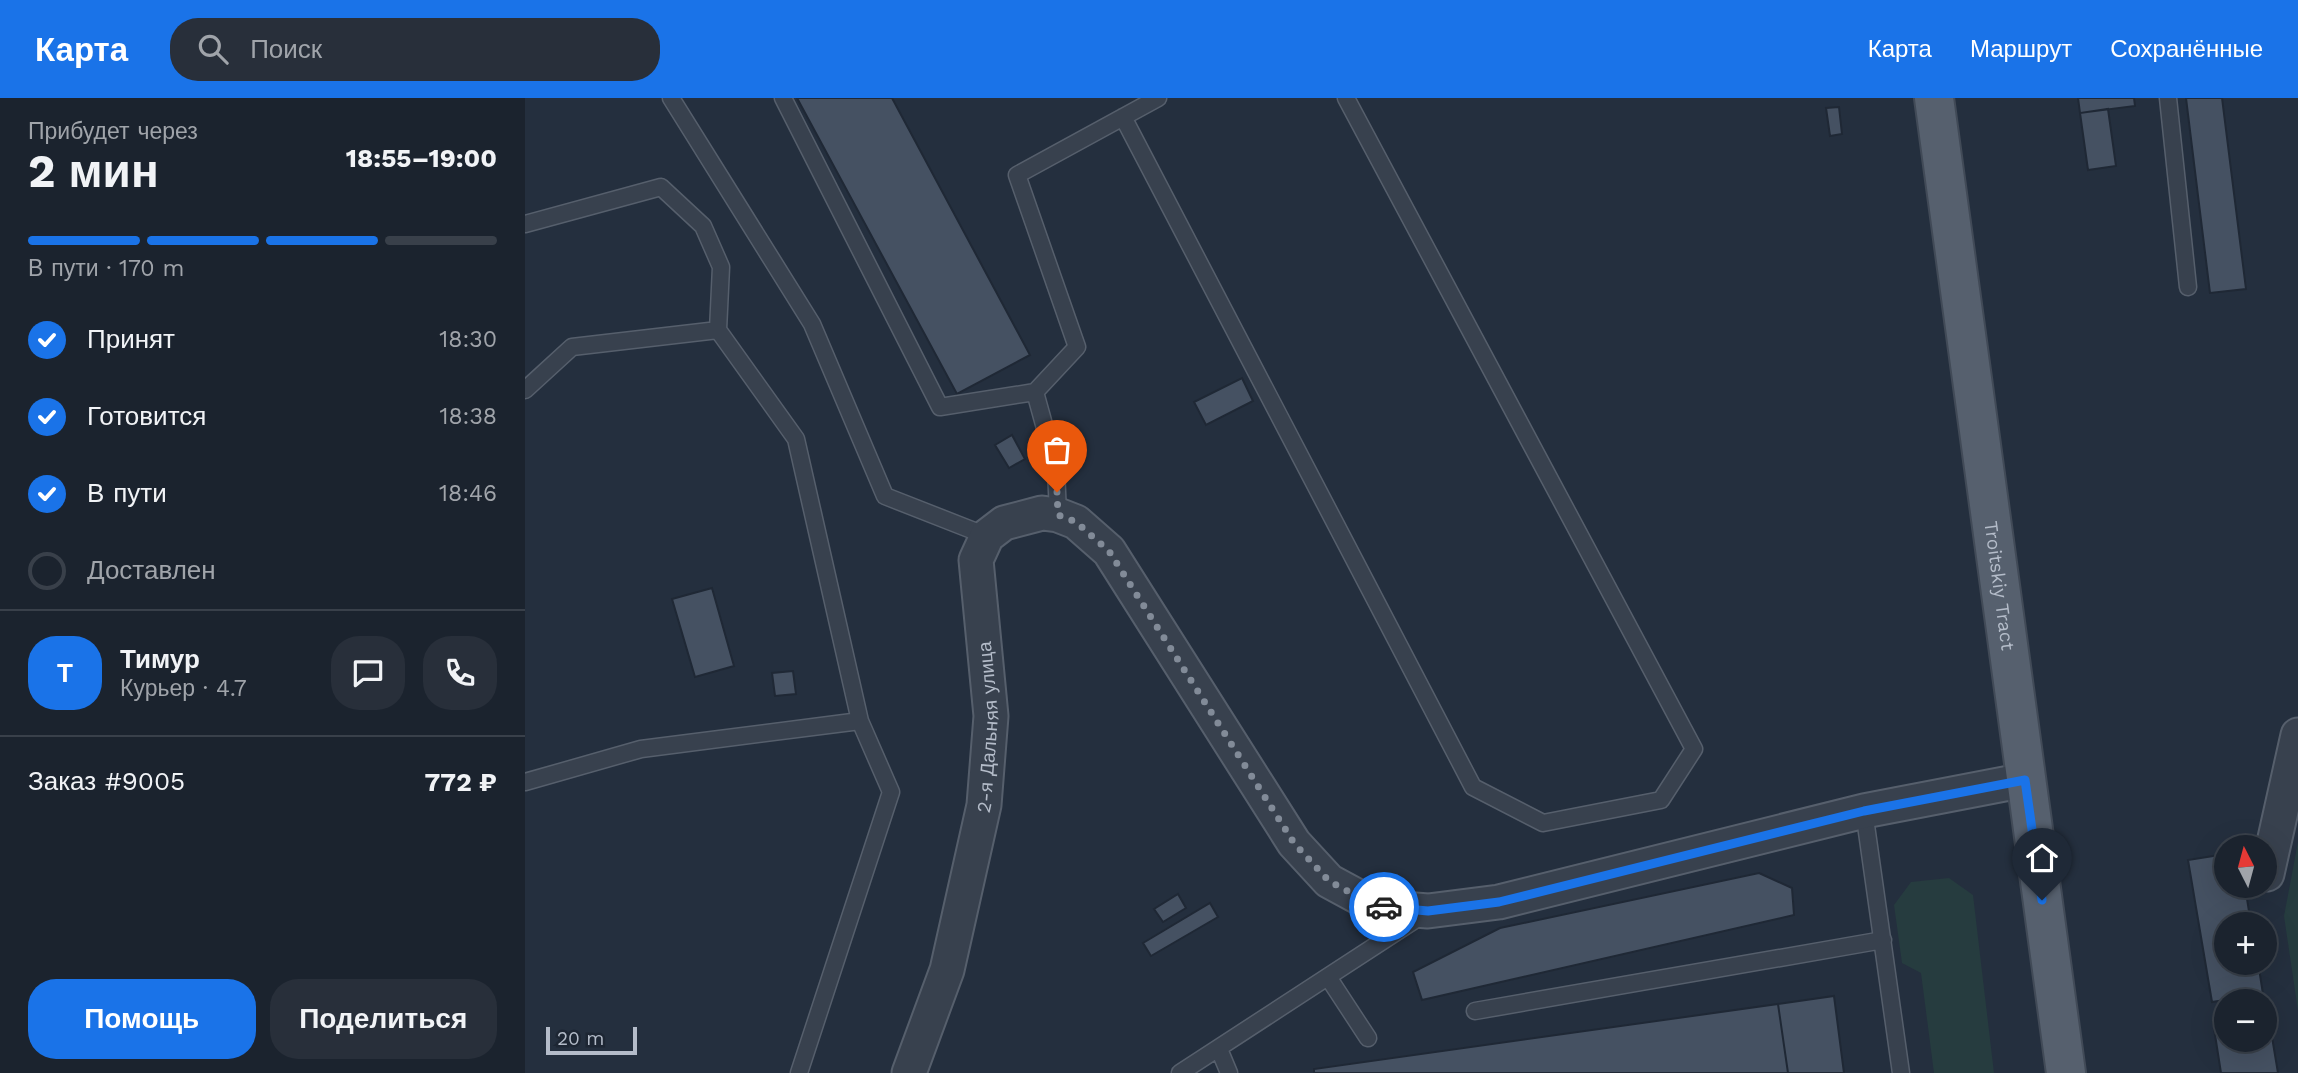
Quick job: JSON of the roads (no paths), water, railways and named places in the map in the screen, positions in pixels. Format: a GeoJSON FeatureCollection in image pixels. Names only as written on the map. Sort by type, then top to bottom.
{"type":"FeatureCollection","features":[{"type":"Feature","properties":{"kind":"main road","name":"Troitskiy Tract"},"geometry":{"type":"LineString","coordinates":[[1934,98],[2066,1073]]}},
{"type":"Feature","properties":{"kind":"street"},"geometry":{"type":"LineString","coordinates":[[987,536],[1004,523],[1042,513],[1058,515],[1076,522],[1109,551],[1294,843],[1329,881],[1377,907],[1428,911],[1499,902],[1864,811],[2025,780]]}},
{"type":"Feature","properties":{"kind":"street","name":"2-я Дальняя улица"},"geometry":{"type":"LineString","coordinates":[[909,1073],[947,970],[984,805],[991,716],[977,561],[987,536]]}},
{"type":"Feature","properties":{"kind":"street"},"geometry":{"type":"LineString","coordinates":[[2276,835],[2298,735]]}},
{"type":"Feature","properties":{"kind":"lane"},"geometry":{"type":"LineString","coordinates":[[671,98],[812,324],[884,496],[987,536]]}},
{"type":"Feature","properties":{"kind":"lane"},"geometry":{"type":"LineString","coordinates":[[783,98],[940,407],[1035,392],[1077,347],[1017,175],[1159,98]]}},
{"type":"Feature","properties":{"kind":"lane"},"geometry":{"type":"LineString","coordinates":[[1123,117],[1473,787],[1543,823],[1661,800],[1694,749],[1346,98]]}},
{"type":"Feature","properties":{"kind":"lane"},"geometry":{"type":"LineString","coordinates":[[2168,98],[2188,287]]}},
{"type":"Feature","properties":{"kind":"lane"},"geometry":{"type":"LineString","coordinates":[[525,224],[661,187],[703,226],[721,267],[719,330],[796,439],[860,721],[891,792],[799,1073]]}},
{"type":"Feature","properties":{"kind":"lane"},"geometry":{"type":"LineString","coordinates":[[525,390],[572,347],[719,330]]}},
{"type":"Feature","properties":{"kind":"lane"},"geometry":{"type":"LineString","coordinates":[[1035,392],[1056,468],[1058,515]]}},
{"type":"Feature","properties":{"kind":"lane"},"geometry":{"type":"LineString","coordinates":[[525,782],[641,749],[860,721]]}},
{"type":"Feature","properties":{"kind":"lane"},"geometry":{"type":"LineString","coordinates":[[1864,811],[1901,1073]]}},
{"type":"Feature","properties":{"kind":"lane"},"geometry":{"type":"LineString","coordinates":[[1179,1073],[1428,911]]}},
{"type":"Feature","properties":{"kind":"lane"},"geometry":{"type":"LineString","coordinates":[[1475,1011],[1883,940]]}},
{"type":"Feature","properties":{"kind":"lane"},"geometry":{"type":"LineString","coordinates":[[1328,977],[1368,1038]]}},
{"type":"Feature","properties":{"kind":"lane"},"geometry":{"type":"LineString","coordinates":[[1219,1049],[1229,1073]]}}]}
